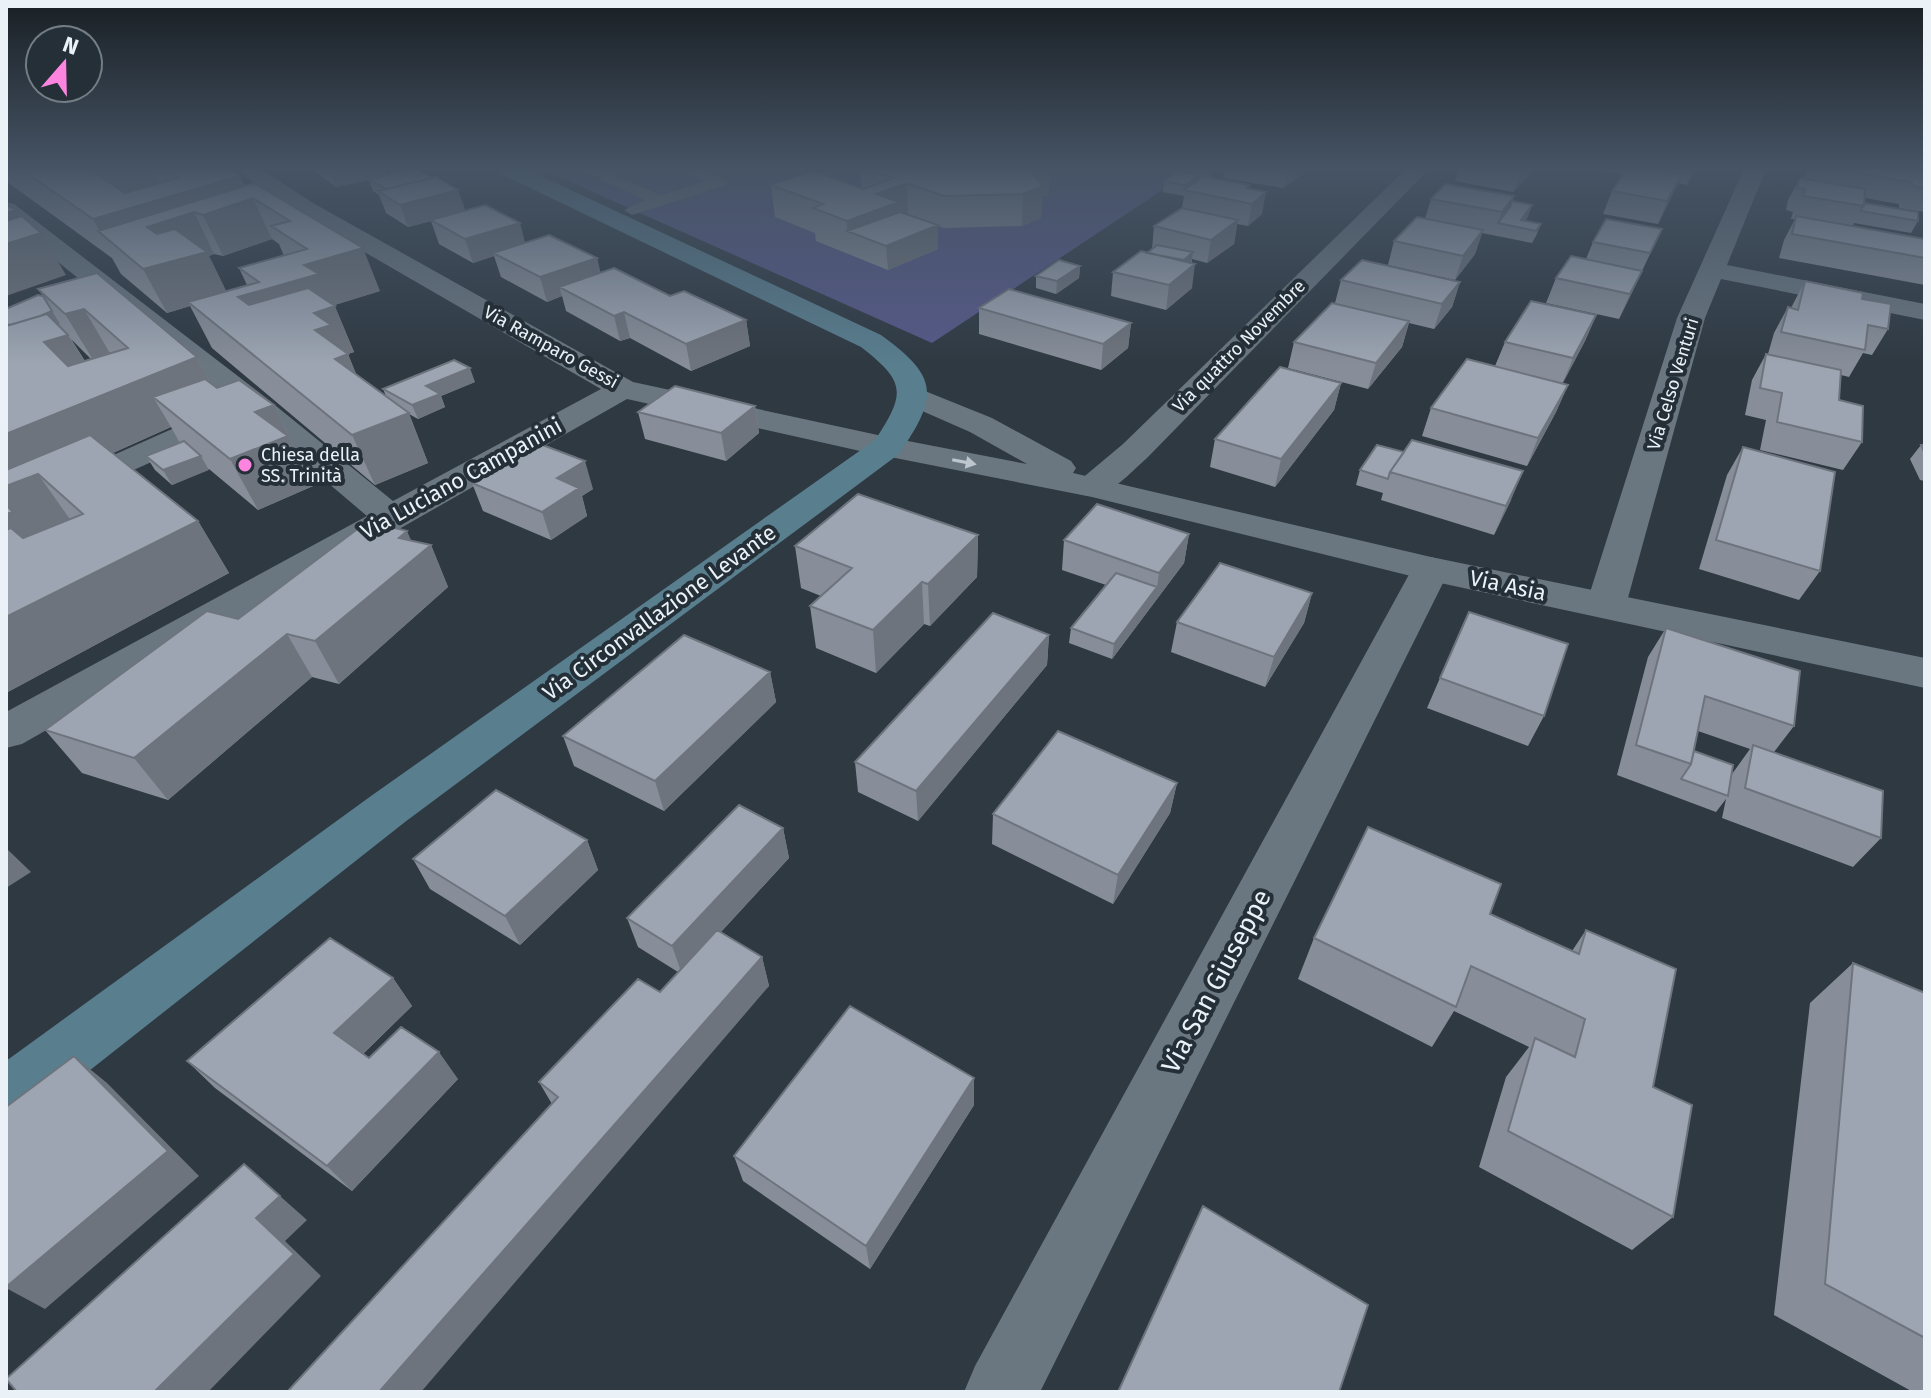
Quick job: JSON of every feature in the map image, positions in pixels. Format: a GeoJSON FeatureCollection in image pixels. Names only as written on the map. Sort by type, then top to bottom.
{"type":"FeatureCollection","features":[{"type":"Feature","properties":{"kind":"main road"},"geometry":{"type":"LineString","coordinates":[[646,234],[871,341],[905,368],[913,383],[915,396]]}},
{"type":"Feature","properties":{"kind":"main road","name":"Via Circonvallazione Levante"},"geometry":{"type":"LineString","coordinates":[[6,1098],[388,809],[887,447],[911,409],[915,396]]}},
{"type":"Feature","properties":{"kind":"street"},"geometry":{"type":"LineString","coordinates":[[33,234],[85,284],[254,404],[390,517]]}},
{"type":"Feature","properties":{"kind":"street","name":"Via Ramparo Gessi"},"geometry":{"type":"LineString","coordinates":[[351,234],[623,389],[887,447]]}},
{"type":"Feature","properties":{"kind":"street","name":"Via quattro Novembre"},"geometry":{"type":"LineString","coordinates":[[1092,487],[1135,451],[1353,234]]}},
{"type":"Feature","properties":{"kind":"street","name":"Via Celso Venturi"},"geometry":{"type":"LineString","coordinates":[[1606,605],[1691,318],[1729,234]]}},
{"type":"Feature","properties":{"kind":"street"},"geometry":{"type":"LineString","coordinates":[[85,284],[128,269]]}},
{"type":"Feature","properties":{"kind":"street"},"geometry":{"type":"LineString","coordinates":[[1714,270],[1925,312]]}},
{"type":"Feature","properties":{"kind":"street","name":"Via Luciano Campanini"},"geometry":{"type":"LineString","coordinates":[[6,732],[623,389]]}},
{"type":"Feature","properties":{"kind":"street","name":"Via Asia"},"geometry":{"type":"LineString","coordinates":[[915,396],[981,425],[1092,487]]}},
{"type":"Feature","properties":{"kind":"street"},"geometry":{"type":"LineString","coordinates":[[6,516],[254,404]]}},
{"type":"Feature","properties":{"kind":"street","name":"Via Asia"},"geometry":{"type":"LineString","coordinates":[[887,447],[1092,487],[1431,569],[1925,673]]}},
{"type":"Feature","properties":{"kind":"street","name":"Via San Giuseppe"},"geometry":{"type":"LineString","coordinates":[[1001,1392],[1431,569]]}},
{"type":"Feature","properties":{"kind":"shaded area"},"geometry":{"type":"Polygon","coordinates":[[[688,234],[1096,234],[932,343],[688,234]]]}},
{"type":"Feature","properties":{"kind":"building"},"geometry":{"type":"Polygon","coordinates":[[[6,234],[37,234],[6,244],[6,234]]]}},
{"type":"Feature","properties":{"kind":"building"},"geometry":{"type":"Polygon","coordinates":[[[102,234],[182,234],[207,252],[143,269],[102,234]]]}},
{"type":"Feature","properties":{"kind":"building"},"geometry":{"type":"Polygon","coordinates":[[[284,234],[340,234],[363,248],[304,265],[319,274],[238,297],[249,305],[308,288],[335,306],[314,313],[331,325],[315,330],[348,354],[335,359],[409,413],[352,435],[188,302],[259,282],[239,268],[307,249],[284,234]]]}},
{"type":"Feature","properties":{"kind":"building"},"geometry":{"type":"Polygon","coordinates":[[[456,234],[481,234],[465,239],[456,234]]]}},
{"type":"Feature","properties":{"kind":"building"},"geometry":{"type":"Polygon","coordinates":[[[855,234],[915,234],[886,246],[855,234]]]}},
{"type":"Feature","properties":{"kind":"building"},"geometry":{"type":"Polygon","coordinates":[[[1188,234],[1219,234],[1211,240],[1188,234]]]}},
{"type":"Feature","properties":{"kind":"building"},"geometry":{"type":"Polygon","coordinates":[[[1400,234],[1480,234],[1463,256],[1394,241],[1400,234]]]}},
{"type":"Feature","properties":{"kind":"building"},"geometry":{"type":"Polygon","coordinates":[[[1597,234],[1659,234],[1650,253],[1593,242],[1597,234]]]}},
{"type":"Feature","properties":{"kind":"building"},"geometry":{"type":"Polygon","coordinates":[[[1793,234],[1898,234],[1925,239],[1925,258],[1793,234]]]}},
{"type":"Feature","properties":{"kind":"building"},"geometry":{"type":"Polygon","coordinates":[[[549,235],[597,258],[540,277],[493,253],[549,235]]]}},
{"type":"Feature","properties":{"kind":"building"},"geometry":{"type":"Polygon","coordinates":[[[1157,245],[1193,252],[1184,260],[1147,253],[1157,245]]]}},
{"type":"Feature","properties":{"kind":"building"},"geometry":{"type":"Polygon","coordinates":[[[1141,251],[1195,264],[1169,285],[1113,272],[1141,251]]]}},
{"type":"Feature","properties":{"kind":"building"},"geometry":{"type":"Polygon","coordinates":[[[1571,256],[1642,271],[1630,294],[1556,278],[1571,256]]]}},
{"type":"Feature","properties":{"kind":"building"},"geometry":{"type":"Polygon","coordinates":[[[1059,260],[1080,266],[1057,281],[1036,276],[1059,260]]]}},
{"type":"Feature","properties":{"kind":"building"},"geometry":{"type":"Polygon","coordinates":[[[1362,260],[1460,282],[1442,304],[1341,280],[1362,260]]]}},
{"type":"Feature","properties":{"kind":"building"},"geometry":{"type":"Polygon","coordinates":[[[614,268],[670,296],[684,291],[746,320],[686,344],[624,312],[614,316],[559,287],[614,268]]]}},
{"type":"Feature","properties":{"kind":"building"},"geometry":{"type":"Polygon","coordinates":[[[97,273],[197,357],[6,434],[6,326],[47,314],[68,335],[44,342],[68,366],[128,348],[84,309],[65,314],[38,289],[97,273]]]}},
{"type":"Feature","properties":{"kind":"building"},"geometry":{"type":"Polygon","coordinates":[[[1805,281],[1863,293],[1862,299],[1891,304],[1888,329],[1868,325],[1865,350],[1781,332],[1788,307],[1798,310],[1805,281]]]}},
{"type":"Feature","properties":{"kind":"building"},"geometry":{"type":"Polygon","coordinates":[[[1009,289],[1131,323],[1103,344],[979,308],[1009,289]]]}},
{"type":"Feature","properties":{"kind":"building"},"geometry":{"type":"Polygon","coordinates":[[[38,295],[43,296],[52,311],[6,324],[6,309],[38,295]]]}},
{"type":"Feature","properties":{"kind":"building"},"geometry":{"type":"Polygon","coordinates":[[[1531,301],[1596,315],[1573,358],[1505,342],[1531,301]]]}},
{"type":"Feature","properties":{"kind":"building"},"geometry":{"type":"Polygon","coordinates":[[[1332,303],[1409,321],[1376,363],[1294,342],[1332,303]]]}},
{"type":"Feature","properties":{"kind":"building"},"geometry":{"type":"Polygon","coordinates":[[[1766,354],[1841,370],[1839,400],[1863,406],[1862,442],[1777,422],[1782,393],[1760,388],[1766,354]]]}},
{"type":"Feature","properties":{"kind":"building"},"geometry":{"type":"Polygon","coordinates":[[[1467,359],[1568,385],[1538,438],[1431,408],[1467,359]]]}},
{"type":"Feature","properties":{"kind":"building"},"geometry":{"type":"Polygon","coordinates":[[[454,360],[470,368],[426,386],[440,394],[412,405],[383,389],[454,360]]]}},
{"type":"Feature","properties":{"kind":"building"},"geometry":{"type":"Polygon","coordinates":[[[1280,367],[1341,383],[1281,459],[1215,439],[1280,367]]]}},
{"type":"Feature","properties":{"kind":"building"},"geometry":{"type":"Polygon","coordinates":[[[205,379],[217,388],[239,380],[274,405],[255,412],[288,436],[230,459],[153,397],[205,379]]]}},
{"type":"Feature","properties":{"kind":"building"},"geometry":{"type":"Polygon","coordinates":[[[675,386],[755,406],[721,433],[638,412],[675,386]]]}},
{"type":"Feature","properties":{"kind":"building"},"geometry":{"type":"Polygon","coordinates":[[[90,435],[198,521],[6,617],[6,530],[11,528],[23,538],[83,514],[38,474],[6,486],[6,470],[90,435]]]}},
{"type":"Feature","properties":{"kind":"building"},"geometry":{"type":"Polygon","coordinates":[[[1412,440],[1523,471],[1506,506],[1390,472],[1412,440]]]}},
{"type":"Feature","properties":{"kind":"building"},"geometry":{"type":"Polygon","coordinates":[[[184,441],[201,456],[163,470],[146,456],[184,441]]]}},
{"type":"Feature","properties":{"kind":"building"},"geometry":{"type":"Polygon","coordinates":[[[540,444],[585,461],[557,478],[579,488],[542,512],[472,483],[540,444]]]}},
{"type":"Feature","properties":{"kind":"building"},"geometry":{"type":"Polygon","coordinates":[[[1377,445],[1404,452],[1388,479],[1360,470],[1377,445]]]}},
{"type":"Feature","properties":{"kind":"building"},"geometry":{"type":"Polygon","coordinates":[[[1743,447],[1835,472],[1820,571],[1716,540],[1743,447]]]}},
{"type":"Feature","properties":{"kind":"building"},"geometry":{"type":"Polygon","coordinates":[[[858,494],[978,535],[928,584],[922,582],[873,630],[810,606],[852,568],[795,546],[858,494]]]}},
{"type":"Feature","properties":{"kind":"building"},"geometry":{"type":"Polygon","coordinates":[[[1097,504],[1189,534],[1159,573],[1064,540],[1097,504]]]}},
{"type":"Feature","properties":{"kind":"building"},"geometry":{"type":"Polygon","coordinates":[[[368,521],[407,531],[399,538],[431,545],[315,641],[287,634],[134,758],[45,730],[207,611],[238,619],[368,521]]]}},
{"type":"Feature","properties":{"kind":"building"},"geometry":{"type":"Polygon","coordinates":[[[1220,563],[1312,593],[1274,657],[1177,622],[1220,563]]]}},
{"type":"Feature","properties":{"kind":"building"},"geometry":{"type":"Polygon","coordinates":[[[1116,573],[1157,587],[1114,644],[1071,628],[1116,573]]]}},
{"type":"Feature","properties":{"kind":"building"},"geometry":{"type":"Polygon","coordinates":[[[1469,612],[1568,644],[1544,716],[1440,678],[1469,612]]]}},
{"type":"Feature","properties":{"kind":"building"},"geometry":{"type":"Polygon","coordinates":[[[993,613],[1049,635],[916,791],[855,762],[993,613]]]}},
{"type":"Feature","properties":{"kind":"building"},"geometry":{"type":"Polygon","coordinates":[[[1666,628],[1800,671],[1794,726],[1705,696],[1691,764],[1636,745],[1666,628]]]}},
{"type":"Feature","properties":{"kind":"building"},"geometry":{"type":"Polygon","coordinates":[[[684,635],[770,672],[655,781],[563,736],[684,635]]]}},
{"type":"Feature","properties":{"kind":"building"},"geometry":{"type":"Polygon","coordinates":[[[1058,731],[1177,783],[1118,875],[993,814],[1058,731]]]}},
{"type":"Feature","properties":{"kind":"building"},"geometry":{"type":"Polygon","coordinates":[[[1753,745],[1883,791],[1881,838],[1745,788],[1753,745]]]}},
{"type":"Feature","properties":{"kind":"building"},"geometry":{"type":"Polygon","coordinates":[[[1694,751],[1733,765],[1728,796],[1681,779],[1691,764],[1694,751]]]}},
{"type":"Feature","properties":{"kind":"building"},"geometry":{"type":"Polygon","coordinates":[[[496,790],[587,840],[505,916],[413,859],[496,790]]]}},
{"type":"Feature","properties":{"kind":"building"},"geometry":{"type":"Polygon","coordinates":[[[739,805],[783,828],[672,946],[627,918],[739,805]]]}},
{"type":"Feature","properties":{"kind":"building"},"geometry":{"type":"Polygon","coordinates":[[[1368,827],[1501,884],[1490,914],[1579,954],[1586,930],[1676,969],[1653,1087],[1692,1105],[1673,1217],[1508,1131],[1535,1038],[1575,1057],[1585,1019],[1471,966],[1456,1007],[1314,938],[1368,827]]]}},
{"type":"Feature","properties":{"kind":"building"},"geometry":{"type":"Polygon","coordinates":[[[717,930],[762,957],[379,1392],[287,1392],[558,1097],[539,1082],[638,979],[660,992],[717,930]]]}},
{"type":"Feature","properties":{"kind":"building"},"geometry":{"type":"Polygon","coordinates":[[[330,938],[393,978],[334,1033],[369,1058],[401,1027],[439,1052],[327,1166],[187,1061],[330,938]]]}},
{"type":"Feature","properties":{"kind":"building"},"geometry":{"type":"Polygon","coordinates":[[[1853,963],[1925,993],[1925,1338],[1825,1284],[1853,963]]]}},
{"type":"Feature","properties":{"kind":"building"},"geometry":{"type":"Polygon","coordinates":[[[850,1006],[974,1078],[866,1246],[734,1156],[850,1006]]]}},
{"type":"Feature","properties":{"kind":"building"},"geometry":{"type":"Polygon","coordinates":[[[74,1056],[168,1151],[6,1287],[6,1107],[74,1056]]]}},
{"type":"Feature","properties":{"kind":"building"},"geometry":{"type":"Polygon","coordinates":[[[244,1164],[280,1196],[256,1218],[294,1254],[154,1392],[17,1392],[6,1379],[244,1164]]]}},
{"type":"Feature","properties":{"kind":"building"},"geometry":{"type":"Polygon","coordinates":[[[1203,1206],[1368,1305],[1339,1392],[1118,1392],[1203,1206]]]}},
{"type":"Feature","properties":{"kind":"place","name":"Chiesa della SS. Trinità"},"geometry":{"type":"Point","coordinates":[245,465]}}]}
